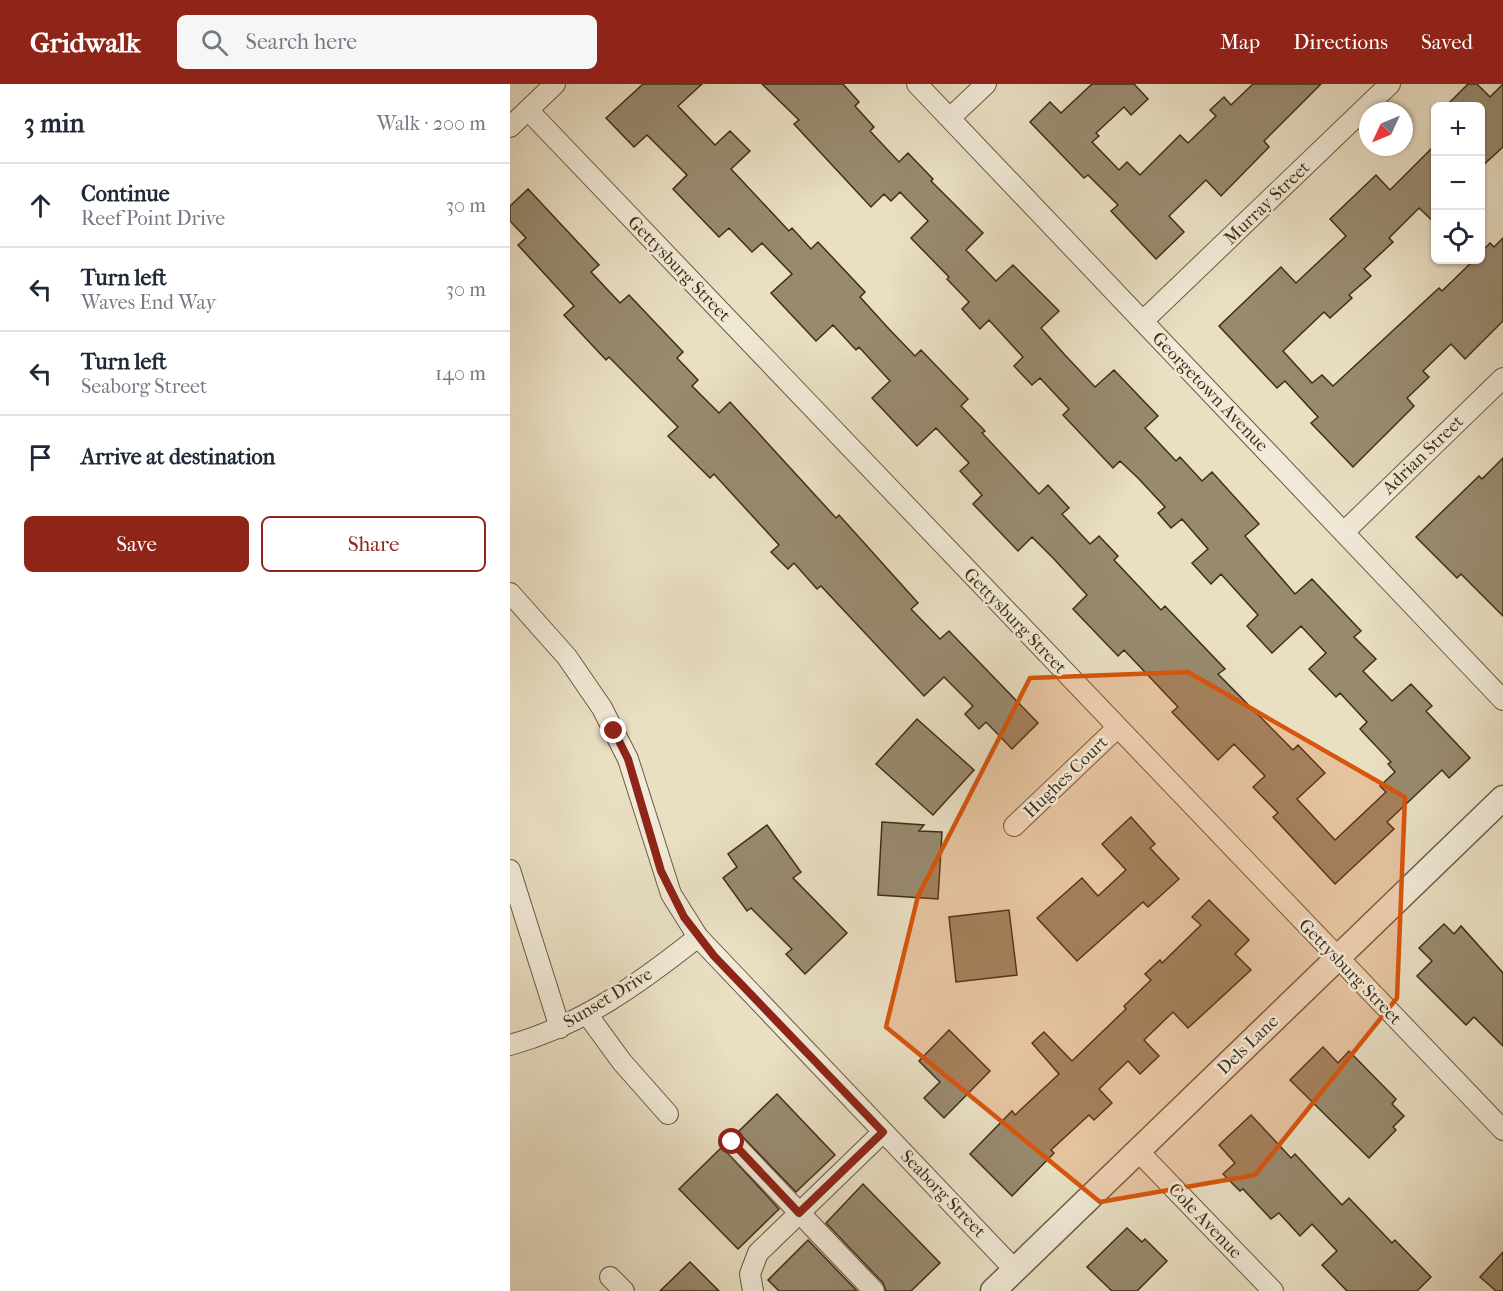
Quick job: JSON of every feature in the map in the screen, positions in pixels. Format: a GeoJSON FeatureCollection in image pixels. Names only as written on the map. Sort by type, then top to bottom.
{"type":"FeatureCollection","features":[{"type":"Feature","properties":{"kind":"street"},"geometry":{"type":"LineString","coordinates":[[510,127],[555,84]]}},
{"type":"Feature","properties":{"kind":"street","name":"Georgetown Avenue"},"geometry":{"type":"LineString","coordinates":[[917,84],[1503,700]]}},
{"type":"Feature","properties":{"kind":"street"},"geometry":{"type":"LineString","coordinates":[[950,118],[986,84]]}},
{"type":"Feature","properties":{"kind":"street","name":"Murray Street"},"geometry":{"type":"LineString","coordinates":[[1143,321],[1390,84]]}},
{"type":"Feature","properties":{"kind":"street","name":"Gettysburg Street"},"geometry":{"type":"LineString","coordinates":[[528,110],[1337,959],[1503,1130]]}},
{"type":"Feature","properties":{"kind":"street","name":"Adrian Street"},"geometry":{"type":"LineString","coordinates":[[1344,532],[1503,378]]}},
{"type":"Feature","properties":{"kind":"street","name":"Seaborg Street"},"geometry":{"type":"LineString","coordinates":[[510,593],[567,657],[602,708],[628,759],[671,894],[698,937],[1016,1270]]}},
{"type":"Feature","properties":{"kind":"street","name":"Hughes Court"},"geometry":{"type":"LineString","coordinates":[[1014,826],[1117,728]]}},
{"type":"Feature","properties":{"kind":"street","name":"Dels Lane"},"geometry":{"type":"LineString","coordinates":[[993,1291],[1503,798]]}},
{"type":"Feature","properties":{"kind":"street"},"geometry":{"type":"LineString","coordinates":[[510,870],[560,1028]]}},
{"type":"Feature","properties":{"kind":"street","name":"Sunset Drive"},"geometry":{"type":"LineString","coordinates":[[510,1045],[560,1028],[587,1014],[643,980],[698,937]]}},
{"type":"Feature","properties":{"kind":"street"},"geometry":{"type":"LineString","coordinates":[[587,1014],[622,1062],[668,1114]]}},
{"type":"Feature","properties":{"kind":"street"},"geometry":{"type":"LineString","coordinates":[[753,1291],[750,1279],[754,1258],[883,1132]]}},
{"type":"Feature","properties":{"kind":"street"},"geometry":{"type":"LineString","coordinates":[[732,1142],[874,1291]]}},
{"type":"Feature","properties":{"kind":"street","name":"Cole Avenue"},"geometry":{"type":"LineString","coordinates":[[1138,1151],[1273,1291]]}},
{"type":"Feature","properties":{"kind":"street"},"geometry":{"type":"LineString","coordinates":[[610,1276],[624,1291]]}},
{"type":"Feature","properties":{"kind":"highlighted area"},"geometry":{"type":"Polygon","coordinates":[[[1188,672],[1405,797],[1397,998],[1255,1175],[1100,1202],[886,1027],[918,896],[1030,678],[1188,672]]]}},
{"type":"Feature","properties":{"kind":"building"},"geometry":{"type":"Polygon","coordinates":[[[643,84],[702,84],[678,106],[715,145],[730,131],[750,151],[731,169],[789,231],[792,228],[811,249],[818,242],[865,292],[860,297],[889,329],[915,356],[921,350],[968,399],[961,406],[985,431],[982,433],[1039,494],[1048,485],[1069,508],[1062,514],[1090,544],[1099,536],[1118,556],[1114,560],[1161,610],[1165,606],[1225,669],[1218,674],[1293,750],[1298,745],[1325,773],[1297,799],[1335,840],[1386,792],[1380,786],[1395,772],[1388,764],[1391,762],[1360,729],[1367,722],[1340,693],[1336,697],[1309,669],[1326,653],[1301,626],[1272,653],[1247,626],[1258,615],[1221,574],[1211,584],[1192,563],[1208,549],[1182,519],[1171,528],[1158,513],[1165,507],[1138,478],[1120,461],[1113,468],[1063,415],[1069,409],[1040,378],[1032,385],[1014,366],[1023,357],[989,320],[980,329],[962,309],[969,302],[947,279],[949,277],[911,238],[928,221],[900,192],[891,201],[884,194],[871,207],[794,124],[799,120],[762,84],[843,84],[859,102],[855,106],[874,127],[870,131],[899,162],[908,153],[933,179],[931,181],[983,233],[966,250],[996,281],[1013,265],[1059,311],[1041,328],[1064,354],[1095,387],[1114,370],[1158,416],[1145,428],[1176,461],[1180,457],[1202,481],[1212,472],[1259,524],[1245,536],[1295,594],[1312,579],[1361,631],[1354,637],[1376,659],[1363,671],[1392,701],[1411,684],[1432,706],[1426,711],[1470,758],[1449,778],[1442,770],[1387,822],[1394,829],[1335,884],[1273,817],[1278,813],[1253,787],[1265,776],[1234,744],[1218,760],[1172,712],[1178,707],[1124,650],[1118,656],[1073,609],[1087,595],[1054,559],[1032,537],[1018,551],[973,504],[982,495],[960,471],[969,463],[936,428],[917,446],[872,398],[890,381],[859,347],[856,350],[833,325],[816,341],[771,293],[792,274],[762,243],[752,252],[729,228],[719,237],[673,189],[687,175],[647,135],[634,147],[606,118],[643,84]]]}},
{"type":"Feature","properties":{"kind":"building"},"geometry":{"type":"Polygon","coordinates":[[[1092,84],[1134,84],[1148,99],[1131,115],[1124,107],[1096,133],[1099,136],[1092,142],[1119,170],[1127,162],[1140,175],[1180,135],[1188,143],[1216,116],[1210,110],[1224,97],[1231,105],[1253,84],[1321,84],[1264,141],[1269,147],[1221,196],[1206,180],[1169,216],[1184,232],[1156,259],[1111,211],[1118,205],[1088,175],[1084,178],[1030,122],[1050,102],[1061,113],[1092,84]]]}},
{"type":"Feature","properties":{"kind":"building"},"geometry":{"type":"Polygon","coordinates":[[[1468,84],[1477,84],[1490,97],[1503,84],[1503,147],[1485,163],[1485,102],[1450,102],[1468,84]]]}},
{"type":"Feature","properties":{"kind":"building"},"geometry":{"type":"Polygon","coordinates":[[[1431,149],[1431,219],[1419,208],[1389,238],[1393,242],[1364,269],[1371,276],[1349,295],[1352,298],[1330,318],[1324,312],[1283,351],[1312,383],[1322,375],[1333,386],[1439,288],[1442,291],[1470,264],[1485,264],[1485,248],[1490,243],[1494,247],[1503,238],[1503,321],[1465,359],[1451,344],[1423,371],[1429,377],[1407,398],[1414,406],[1353,467],[1311,423],[1318,417],[1285,381],[1277,388],[1219,326],[1281,267],[1296,283],[1346,236],[1330,219],[1376,175],[1390,190],[1431,149]]]}},
{"type":"Feature","properties":{"kind":"building"},"geometry":{"type":"Polygon","coordinates":[[[528,189],[599,265],[591,272],[620,303],[629,295],[683,352],[677,358],[698,380],[692,386],[719,413],[730,402],[836,518],[839,515],[918,603],[911,609],[940,639],[949,631],[1038,723],[1012,749],[986,722],[979,729],[965,714],[973,706],[944,677],[924,696],[821,586],[817,589],[794,563],[788,569],[771,552],[779,545],[714,474],[710,478],[668,436],[678,427],[609,357],[606,360],[564,315],[574,306],[518,245],[526,238],[510,221],[510,206],[528,189]]]}},
{"type":"Feature","properties":{"kind":"building"},"geometry":{"type":"Polygon","coordinates":[[[1503,458],[1503,616],[1461,574],[1457,578],[1416,537],[1479,476],[1482,479],[1503,458]]]}},
{"type":"Feature","properties":{"kind":"building"},"geometry":{"type":"Polygon","coordinates":[[[917,719],[974,770],[933,815],[876,764],[917,719]]]}},
{"type":"Feature","properties":{"kind":"building"},"geometry":{"type":"Polygon","coordinates":[[[1131,817],[1155,844],[1150,848],[1179,879],[1148,907],[1143,902],[1077,961],[1037,918],[1082,878],[1098,896],[1126,870],[1102,844],[1131,817]]]}},
{"type":"Feature","properties":{"kind":"building"},"geometry":{"type":"Polygon","coordinates":[[[882,822],[924,825],[919,831],[942,832],[938,899],[878,895],[882,822]]]}},
{"type":"Feature","properties":{"kind":"building"},"geometry":{"type":"Polygon","coordinates":[[[767,825],[801,872],[793,878],[847,933],[805,974],[786,954],[792,949],[751,908],[747,911],[723,878],[737,867],[728,854],[767,825]]]}},
{"type":"Feature","properties":{"kind":"building"},"geometry":{"type":"Polygon","coordinates":[[[1209,900],[1249,940],[1235,954],[1251,970],[1188,1028],[1173,1012],[1144,1040],[1159,1056],[1140,1074],[1128,1061],[1099,1089],[1112,1103],[1094,1120],[1089,1115],[1051,1150],[1054,1153],[1012,1196],[970,1154],[1012,1111],[1015,1115],[1059,1074],[1032,1043],[1044,1032],[1072,1061],[1126,1009],[1124,1006],[1151,980],[1145,974],[1160,960],[1162,963],[1201,925],[1192,917],[1209,900]]]}},
{"type":"Feature","properties":{"kind":"building"},"geometry":{"type":"Polygon","coordinates":[[[1009,910],[1017,975],[956,982],[949,917],[1009,910]]]}},
{"type":"Feature","properties":{"kind":"building"},"geometry":{"type":"Polygon","coordinates":[[[1444,924],[1454,934],[1461,926],[1503,973],[1503,1046],[1474,1017],[1466,1025],[1417,976],[1432,961],[1419,948],[1444,924]]]}},
{"type":"Feature","properties":{"kind":"building"},"geometry":{"type":"Polygon","coordinates":[[[949,1030],[990,1071],[944,1118],[924,1098],[940,1082],[919,1061],[949,1030]]]}},
{"type":"Feature","properties":{"kind":"building"},"geometry":{"type":"Polygon","coordinates":[[[1323,1047],[1338,1063],[1349,1051],[1396,1099],[1392,1104],[1404,1116],[1393,1127],[1396,1130],[1369,1158],[1290,1080],[1323,1047]]]}},
{"type":"Feature","properties":{"kind":"building"},"geometry":{"type":"Polygon","coordinates":[[[777,1094],[835,1155],[796,1192],[738,1132],[777,1094]]]}},
{"type":"Feature","properties":{"kind":"building"},"geometry":{"type":"Polygon","coordinates":[[[1251,1115],[1291,1158],[1295,1154],[1342,1205],[1349,1198],[1392,1243],[1395,1240],[1431,1277],[1417,1291],[1347,1291],[1322,1265],[1337,1251],[1312,1224],[1300,1236],[1279,1213],[1271,1219],[1243,1189],[1240,1191],[1223,1174],[1235,1163],[1219,1145],[1251,1115]]]}},
{"type":"Feature","properties":{"kind":"building"},"geometry":{"type":"Polygon","coordinates":[[[722,1147],[779,1209],[738,1249],[679,1189],[722,1147]]]}},
{"type":"Feature","properties":{"kind":"building"},"geometry":{"type":"Polygon","coordinates":[[[863,1184],[940,1263],[911,1291],[886,1291],[883,1283],[826,1223],[863,1184]]]}},
{"type":"Feature","properties":{"kind":"building"},"geometry":{"type":"Polygon","coordinates":[[[1127,1228],[1142,1242],[1145,1239],[1167,1261],[1137,1291],[1112,1291],[1087,1267],[1127,1228]]]}},
{"type":"Feature","properties":{"kind":"building"},"geometry":{"type":"Polygon","coordinates":[[[808,1240],[857,1291],[779,1291],[768,1280],[808,1240]]]}},
{"type":"Feature","properties":{"kind":"building"},"geometry":{"type":"Polygon","coordinates":[[[1503,1252],[1503,1291],[1496,1291],[1480,1277],[1503,1252]]]}},
{"type":"Feature","properties":{"kind":"building"},"geometry":{"type":"Polygon","coordinates":[[[690,1262],[719,1291],[660,1291],[690,1262]]]}},
{"type":"Feature","properties":{"kind":"route"},"geometry":{"type":"LineString","coordinates":[[614,731],[628,759],[661,871],[684,917],[714,956],[883,1132],[799,1213],[732,1142]]}}]}
